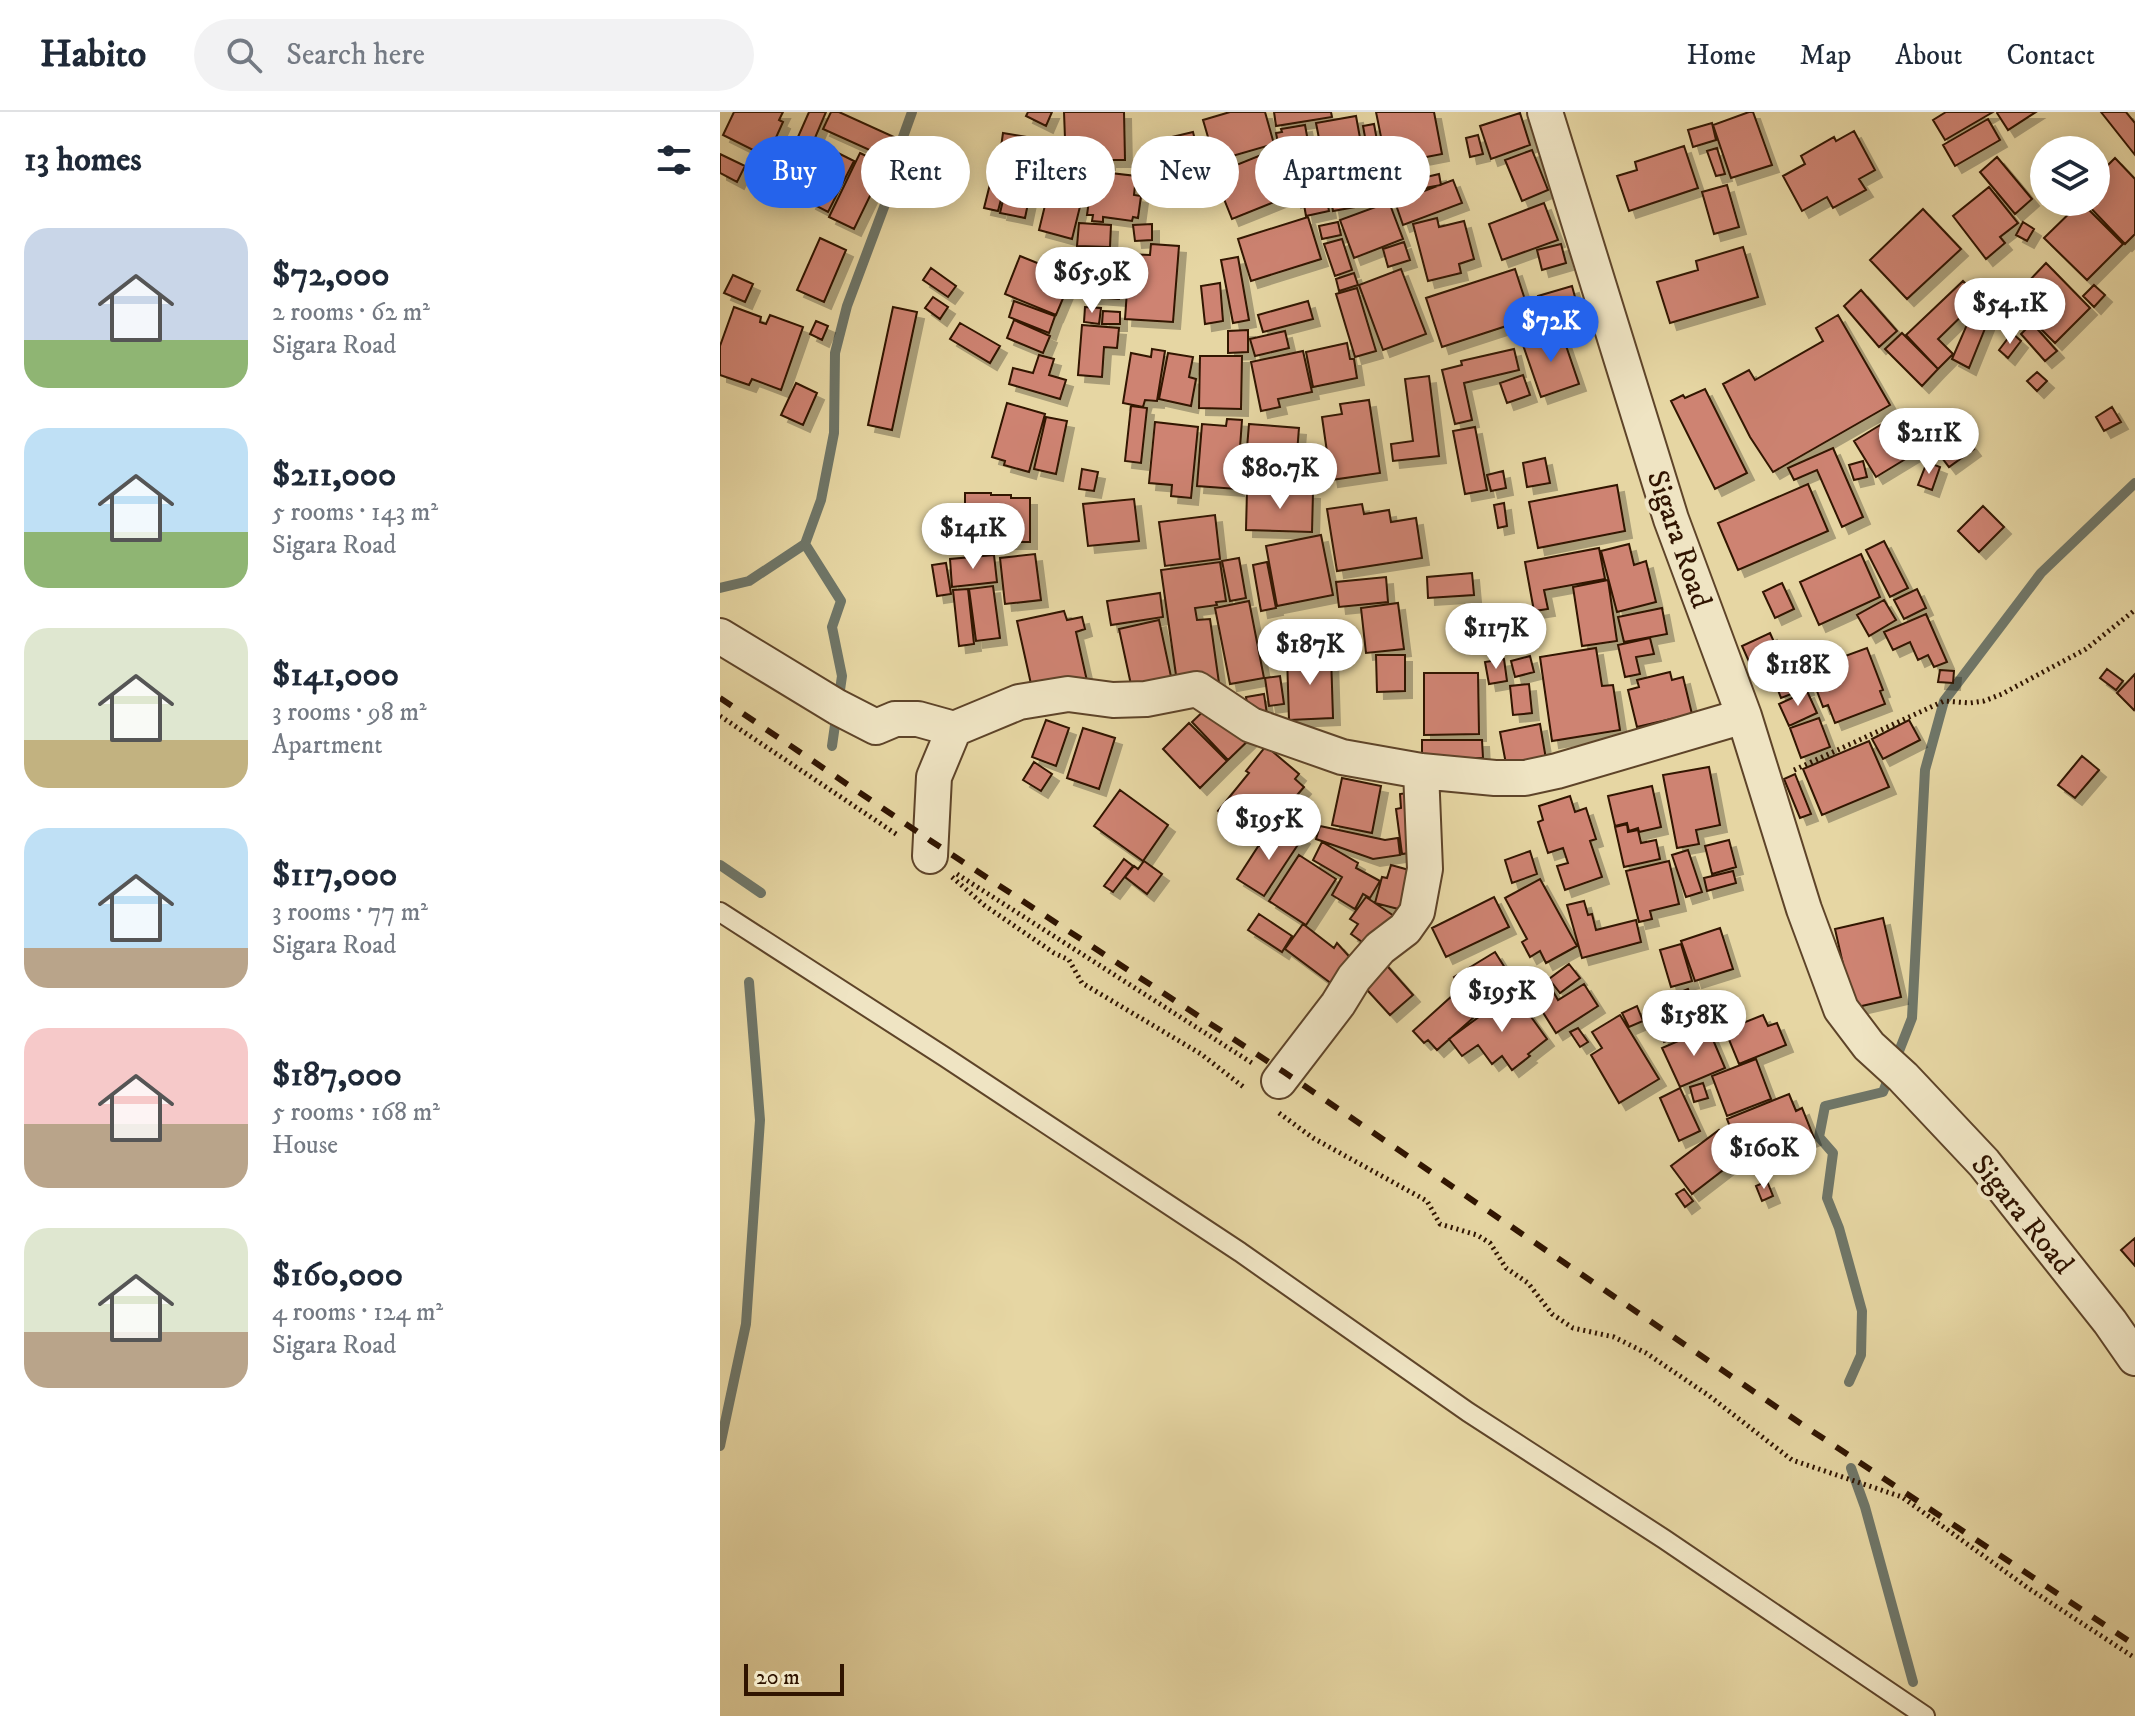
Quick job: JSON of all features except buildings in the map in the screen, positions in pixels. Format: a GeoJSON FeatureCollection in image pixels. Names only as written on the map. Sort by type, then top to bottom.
{"type":"FeatureCollection","features":[{"type":"Feature","properties":{"kind":"street","name":"Sigara Road"},"geometry":{"type":"LineString","coordinates":[[1545,112],[1671,519],[1744,716],[1804,909],[1841,1009],[1869,1046],[1903,1077],[1984,1163],[2135,1358]]}},
{"type":"Feature","properties":{"kind":"street"},"geometry":{"type":"LineString","coordinates":[[720,636],[876,727],[895,719],[918,719],[954,729],[1031,700],[1068,694],[1113,700],[1146,699],[1197,689],[1251,725],[1342,757],[1421,771],[1495,778],[1525,778],[1557,771],[1744,716]]}},
{"type":"Feature","properties":{"kind":"street"},"geometry":{"type":"LineString","coordinates":[[930,856],[934,777],[954,729]]}},
{"type":"Feature","properties":{"kind":"street"},"geometry":{"type":"LineString","coordinates":[[1272,1092],[1354,978],[1380,948],[1405,929],[1417,912],[1425,869],[1421,771]]}},
{"type":"Feature","properties":{"kind":"lane"},"geometry":{"type":"LineString","coordinates":[[720,912],[1227,1244],[1468,1412],[1664,1539],[1925,1716]]}},
{"type":"Feature","properties":{"kind":"path"},"geometry":{"type":"LineString","coordinates":[[1764,783],[1944,701],[1970,703],[2002,694],[2086,649],[2135,610]]}},
{"type":"Feature","properties":{"kind":"path"},"geometry":{"type":"LineString","coordinates":[[720,716],[930,856],[1272,1092],[1313,1138],[1427,1201],[1440,1224],[1477,1235],[1490,1243],[1506,1268],[1528,1283],[1552,1314],[1573,1328],[1614,1337],[1646,1353],[1708,1395],[1792,1460],[1902,1497],[2041,1596],[2135,1658]]}},
{"type":"Feature","properties":{"kind":"path"},"geometry":{"type":"LineString","coordinates":[[930,856],[984,905],[1069,960],[1082,983],[1272,1092]]}},
{"type":"Feature","properties":{"kind":"waterway"},"geometry":{"type":"LineString","coordinates":[[720,588],[749,581],[805,544],[821,500],[834,433],[835,353],[847,306],[887,199],[912,112]]}},
{"type":"Feature","properties":{"kind":"waterway"},"geometry":{"type":"LineString","coordinates":[[1849,1382],[1861,1355],[1862,1311],[1839,1228],[1827,1198],[1833,1153],[1819,1137],[1825,1106],[1883,1092],[1912,1018],[1925,770],[1944,701],[2041,573],[2135,483]]}},
{"type":"Feature","properties":{"kind":"waterway"},"geometry":{"type":"LineString","coordinates":[[805,544],[841,601],[832,627],[842,676],[832,746]]}},
{"type":"Feature","properties":{"kind":"waterway"},"geometry":{"type":"LineString","coordinates":[[720,865],[761,893]]}},
{"type":"Feature","properties":{"kind":"waterway"},"geometry":{"type":"LineString","coordinates":[[720,1446],[746,1324],[760,1120],[749,982]]}},
{"type":"Feature","properties":{"kind":"waterway"},"geometry":{"type":"LineString","coordinates":[[1851,1468],[1865,1507],[1913,1682]]}},
{"type":"Feature","properties":{"kind":"railway"},"geometry":{"type":"LineString","coordinates":[[720,698],[931,841],[1284,1072],[1797,1421],[2135,1645]]}}]}
